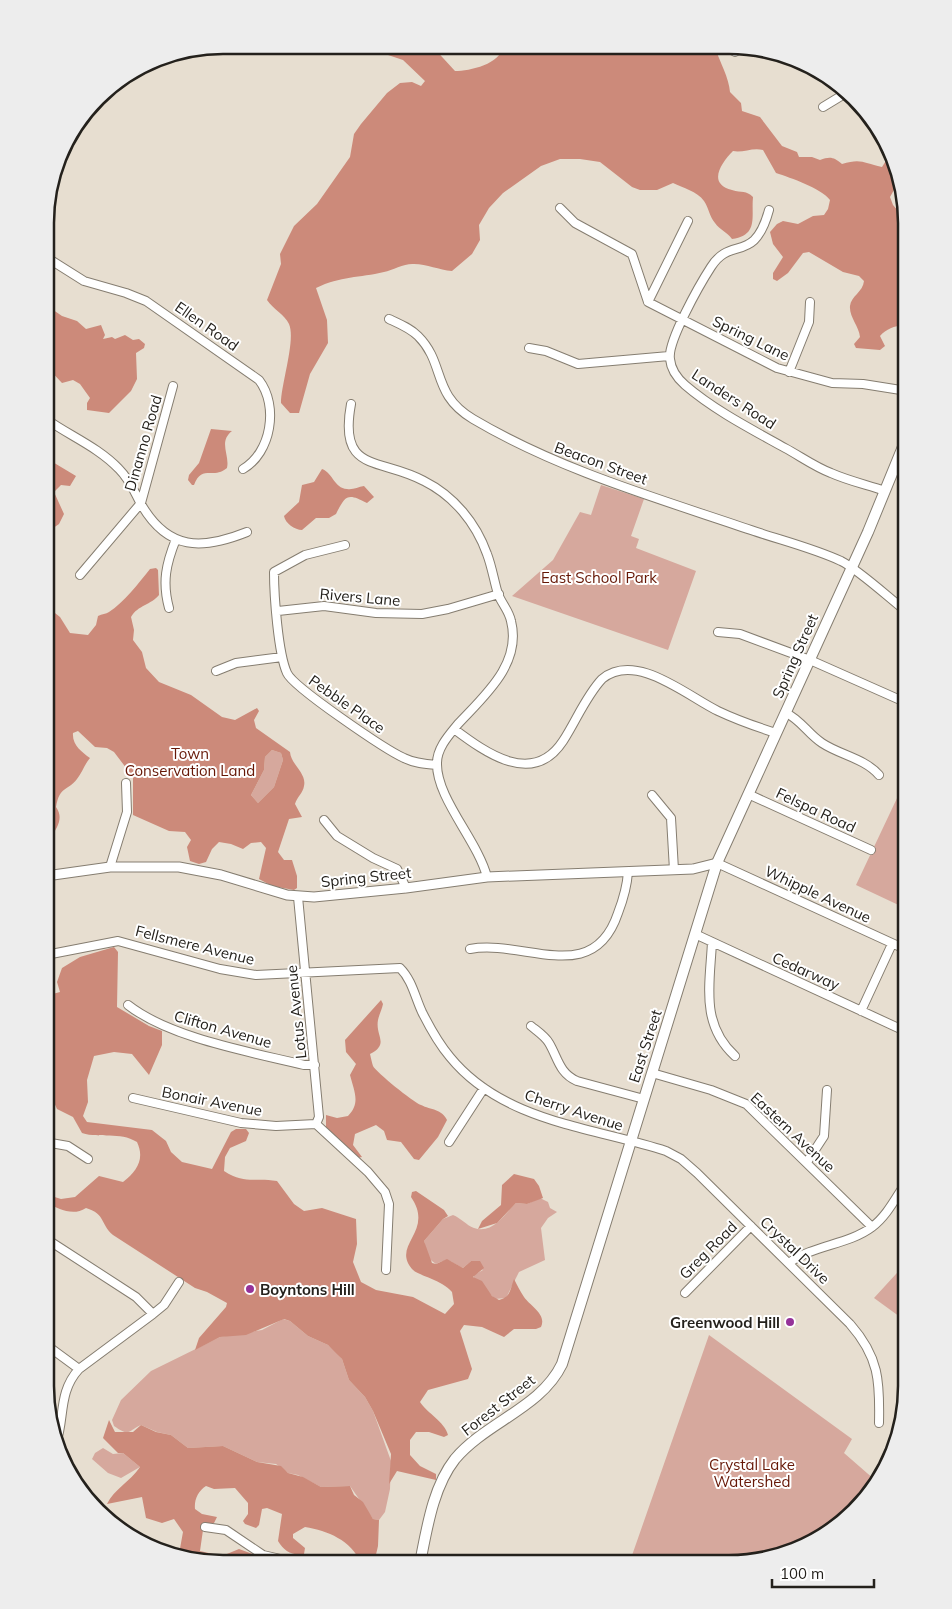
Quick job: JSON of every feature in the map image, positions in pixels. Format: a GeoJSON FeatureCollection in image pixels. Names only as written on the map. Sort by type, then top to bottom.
{"type":"FeatureCollection","features":[{"type":"Feature","properties":{"kind":"main road","name":"Spring Street"},"geometry":{"type":"LineString","coordinates":[[717,863],[851,569],[898,461]]}},
{"type":"Feature","properties":{"kind":"main road","name":"East Street"},"geometry":{"type":"LineString","coordinates":[[601,1238],[717,863]]}},
{"type":"Feature","properties":{"kind":"main road","name":"Forest Street"},"geometry":{"type":"LineString","coordinates":[[422,1555],[439,1487],[451,1465],[473,1443],[542,1390],[560,1370],[571,1342],[601,1238]]}},
{"type":"Feature","properties":{"kind":"street"},"geometry":{"type":"LineString","coordinates":[[823,107],[841,96]]}},
{"type":"Feature","properties":{"kind":"street"},"geometry":{"type":"LineString","coordinates":[[560,208],[577,224],[631,253],[648,302]]}},
{"type":"Feature","properties":{"kind":"street"},"geometry":{"type":"LineString","coordinates":[[529,348],[546,351],[578,364],[669,356],[674,336],[713,264],[725,253],[747,246],[757,239],[769,210]]}},
{"type":"Feature","properties":{"kind":"street"},"geometry":{"type":"LineString","coordinates":[[648,302],[688,221]]}},
{"type":"Feature","properties":{"kind":"street","name":"Ellen Road"},"geometry":{"type":"LineString","coordinates":[[54,262],[79,279],[146,301],[258,380],[266,391],[268,403],[267,438],[259,456],[243,469]]}},
{"type":"Feature","properties":{"kind":"street","name":"Spring Lane"},"geometry":{"type":"LineString","coordinates":[[648,302],[771,366],[829,383],[863,384],[898,390]]}},
{"type":"Feature","properties":{"kind":"street"},"geometry":{"type":"LineString","coordinates":[[789,372],[809,322],[810,302]]}},
{"type":"Feature","properties":{"kind":"street","name":"Beacon Street"},"geometry":{"type":"LineString","coordinates":[[389,319],[407,327],[418,336],[431,354],[441,384],[449,398],[461,411],[480,423],[548,458],[840,561],[898,605]]}},
{"type":"Feature","properties":{"kind":"street","name":"Landers Road"},"geometry":{"type":"LineString","coordinates":[[669,356],[678,378],[713,405],[828,472],[886,491]]}},
{"type":"Feature","properties":{"kind":"street","name":"Dinanno Road"},"geometry":{"type":"LineString","coordinates":[[80,575],[141,503],[173,386]]}},
{"type":"Feature","properties":{"kind":"street"},"geometry":{"type":"LineString","coordinates":[[351,404],[348,433],[355,449],[372,463],[422,480],[438,489],[456,505],[483,543],[498,594],[512,624],[512,643],[509,659],[496,682],[454,729],[441,748],[437,764],[443,790],[475,846],[487,877]]}},
{"type":"Feature","properties":{"kind":"street"},"geometry":{"type":"LineString","coordinates":[[54,424],[97,450],[116,466],[130,482],[141,503],[155,522],[176,538],[193,544],[210,544],[246,532]]}},
{"type":"Feature","properties":{"kind":"street"},"geometry":{"type":"LineString","coordinates":[[170,608],[165,593],[164,575],[176,538]]}},
{"type":"Feature","properties":{"kind":"street","name":"Pebble Place"},"geometry":{"type":"LineString","coordinates":[[345,546],[305,555],[275,571],[282,657],[290,678],[306,693],[402,758],[418,763],[437,764]]}},
{"type":"Feature","properties":{"kind":"street","name":"Rivers Lane"},"geometry":{"type":"LineString","coordinates":[[278,611],[324,606],[376,613],[422,614],[448,609],[498,594]]}},
{"type":"Feature","properties":{"kind":"street"},"geometry":{"type":"LineString","coordinates":[[718,632],[738,633],[810,660],[898,700]]}},
{"type":"Feature","properties":{"kind":"street"},"geometry":{"type":"LineString","coordinates":[[216,671],[236,663],[282,657]]}},
{"type":"Feature","properties":{"kind":"street"},"geometry":{"type":"LineString","coordinates":[[454,729],[505,761],[522,764],[540,761],[559,747],[599,682],[613,672],[626,670],[663,679],[719,712],[776,733]]}},
{"type":"Feature","properties":{"kind":"street"},"geometry":{"type":"LineString","coordinates":[[786,713],[804,725],[821,742],[870,766],[879,775]]}},
{"type":"Feature","properties":{"kind":"street"},"geometry":{"type":"LineString","coordinates":[[110,867],[126,812],[126,783]]}},
{"type":"Feature","properties":{"kind":"street","name":"Felspa Road"},"geometry":{"type":"LineString","coordinates":[[748,794],[871,850]]}},
{"type":"Feature","properties":{"kind":"street"},"geometry":{"type":"LineString","coordinates":[[652,795],[667,811],[672,822],[674,870]]}},
{"type":"Feature","properties":{"kind":"street"},"geometry":{"type":"LineString","coordinates":[[324,820],[336,836],[372,858],[397,869],[406,888]]}},
{"type":"Feature","properties":{"kind":"street","name":"Spring Street"},"geometry":{"type":"LineString","coordinates":[[54,875],[110,867],[193,869],[298,897],[406,888],[487,877],[693,870],[717,863]]}},
{"type":"Feature","properties":{"kind":"street","name":"Whipple Avenue"},"geometry":{"type":"LineString","coordinates":[[717,863],[898,946]]}},
{"type":"Feature","properties":{"kind":"street","name":"Spring Street"},"geometry":{"type":"LineString","coordinates":[[693,870],[712,879]]}},
{"type":"Feature","properties":{"kind":"street"},"geometry":{"type":"LineString","coordinates":[[470,949],[502,949],[570,956],[591,951],[603,942],[612,930],[626,891],[628,872]]}},
{"type":"Feature","properties":{"kind":"street","name":"Lotus Avenue"},"geometry":{"type":"LineString","coordinates":[[298,897],[315,1065],[319,1117],[316,1124]]}},
{"type":"Feature","properties":{"kind":"street","name":"Cedarway"},"geometry":{"type":"LineString","coordinates":[[695,934],[898,1028]]}},
{"type":"Feature","properties":{"kind":"street","name":"Fellsmere Avenue"},"geometry":{"type":"LineString","coordinates":[[54,953],[118,940],[235,972],[271,975],[399,968]]}},
{"type":"Feature","properties":{"kind":"street"},"geometry":{"type":"LineString","coordinates":[[712,942],[709,991],[711,1017],[718,1036],[735,1056]]}},
{"type":"Feature","properties":{"kind":"street"},"geometry":{"type":"LineString","coordinates":[[861,1011],[892,944]]}},
{"type":"Feature","properties":{"kind":"street","name":"Cherry Avenue"},"geometry":{"type":"LineString","coordinates":[[399,968],[407,977],[422,1013],[441,1045],[462,1070],[484,1088],[510,1104],[533,1114],[630,1142]]}},
{"type":"Feature","properties":{"kind":"street","name":"Clifton Avenue"},"geometry":{"type":"LineString","coordinates":[[128,1005],[151,1022],[201,1039],[304,1066],[315,1065]]}},
{"type":"Feature","properties":{"kind":"street"},"geometry":{"type":"LineString","coordinates":[[531,1026],[549,1043],[560,1068],[566,1076],[577,1081],[644,1099]]}},
{"type":"Feature","properties":{"kind":"street","name":"Eastern Avenue"},"geometry":{"type":"LineString","coordinates":[[652,1073],[744,1102],[872,1228]]}},
{"type":"Feature","properties":{"kind":"street"},"geometry":{"type":"LineString","coordinates":[[450,1142],[484,1088]]}},
{"type":"Feature","properties":{"kind":"street"},"geometry":{"type":"LineString","coordinates":[[807,1162],[820,1146],[825,1133],[827,1090]]}},
{"type":"Feature","properties":{"kind":"street","name":"Bonair Avenue"},"geometry":{"type":"LineString","coordinates":[[133,1098],[241,1123],[276,1126],[316,1124]]}},
{"type":"Feature","properties":{"kind":"street"},"geometry":{"type":"LineString","coordinates":[[316,1124],[368,1172],[385,1192],[389,1204],[386,1270]]}},
{"type":"Feature","properties":{"kind":"street","name":"Crystal Drive"},"geometry":{"type":"LineString","coordinates":[[630,1142],[660,1149],[681,1159],[850,1324],[865,1342],[877,1372],[879,1423]]}},
{"type":"Feature","properties":{"kind":"street"},"geometry":{"type":"LineString","coordinates":[[54,1144],[68,1146],[88,1159]]}},
{"type":"Feature","properties":{"kind":"street"},"geometry":{"type":"LineString","coordinates":[[789,1263],[800,1255],[872,1228],[888,1211],[898,1195]]}},
{"type":"Feature","properties":{"kind":"street","name":"Greg Road"},"geometry":{"type":"LineString","coordinates":[[685,1293],[751,1226]]}},
{"type":"Feature","properties":{"kind":"street"},"geometry":{"type":"LineString","coordinates":[[54,1244],[136,1298],[154,1314]]}},
{"type":"Feature","properties":{"kind":"street"},"geometry":{"type":"LineString","coordinates":[[59,1426],[65,1390],[79,1370],[154,1314],[164,1305],[179,1282]]}},
{"type":"Feature","properties":{"kind":"street"},"geometry":{"type":"LineString","coordinates":[[54,1351],[79,1370]]}},
{"type":"Feature","properties":{"kind":"street"},"geometry":{"type":"LineString","coordinates":[[205,1527],[226,1530],[263,1555]]}},
{"type":"Feature","properties":{"kind":"green space"},"geometry":{"type":"Polygon","coordinates":[[[439,54],[455,71],[469,70],[484,65],[497,58],[500,54],[717,54],[728,81],[730,92],[741,103],[742,111],[760,117],[782,146],[797,152],[799,157],[812,157],[820,160],[832,158],[842,164],[858,161],[882,167],[886,161],[895,189],[890,197],[898,212],[898,326],[886,331],[880,336],[885,346],[880,350],[856,348],[854,344],[860,337],[851,314],[850,306],[852,299],[864,281],[859,276],[843,272],[809,252],[803,253],[788,273],[777,281],[773,279],[773,273],[783,257],[773,244],[770,232],[777,224],[783,221],[798,224],[813,216],[824,215],[830,200],[820,191],[776,173],[763,150],[733,151],[721,167],[718,178],[724,187],[746,192],[753,197],[753,218],[750,229],[741,237],[732,239],[711,218],[706,204],[701,198],[690,190],[673,183],[657,190],[640,190],[632,187],[600,162],[560,159],[541,166],[503,193],[489,208],[479,225],[480,240],[472,254],[452,271],[410,264],[384,272],[334,281],[316,288],[327,320],[328,343],[310,374],[299,413],[290,413],[281,403],[290,351],[291,331],[287,321],[267,300],[281,264],[280,254],[294,226],[317,204],[350,157],[354,134],[361,124],[387,93],[400,83],[412,82],[421,86],[425,81],[403,60],[388,55],[439,54]]]}},
{"type":"Feature","properties":{"kind":"green space"},"geometry":{"type":"Polygon","coordinates":[[[54,310],[62,316],[77,321],[86,329],[101,325],[105,335],[103,339],[112,337],[115,339],[125,335],[133,340],[139,339],[145,344],[144,348],[136,353],[137,379],[131,391],[109,413],[87,410],[87,403],[90,398],[80,384],[73,380],[62,383],[54,374],[54,310]]]}},
{"type":"Feature","properties":{"kind":"green space"},"geometry":{"type":"Polygon","coordinates":[[[211,429],[232,431],[228,435],[225,444],[227,468],[217,473],[201,475],[192,485],[188,480],[189,475],[199,463],[211,429]]]}},
{"type":"Feature","properties":{"kind":"green space"},"geometry":{"type":"Polygon","coordinates":[[[54,463],[76,476],[70,486],[61,485],[54,492],[54,463]]]}},
{"type":"Feature","properties":{"kind":"green space"},"geometry":{"type":"Polygon","coordinates":[[[322,469],[339,486],[351,489],[364,486],[374,497],[367,503],[351,497],[347,498],[336,514],[329,518],[316,518],[302,530],[296,529],[288,524],[284,516],[299,502],[302,485],[314,482],[322,469]]]}},
{"type":"Feature","properties":{"kind":"green space","name":"East School Park"},"geometry":{"type":"Polygon","coordinates":[[[601,485],[644,499],[631,536],[639,539],[636,548],[696,571],[668,650],[512,596],[553,560],[580,512],[591,515],[601,485]]]}},
{"type":"Feature","properties":{"kind":"green space"},"geometry":{"type":"Polygon","coordinates":[[[54,492],[64,514],[59,524],[54,527],[54,492]]]}},
{"type":"Feature","properties":{"kind":"green space","name":"Town Conservation Land"},"geometry":{"type":"Polygon","coordinates":[[[156,568],[158,570],[159,595],[137,610],[131,617],[134,630],[133,640],[142,652],[146,668],[159,682],[191,695],[222,717],[235,720],[257,708],[259,711],[254,720],[256,728],[290,752],[293,761],[301,773],[304,781],[303,788],[295,804],[302,817],[289,819],[278,852],[284,860],[292,860],[297,876],[297,888],[294,890],[272,886],[259,879],[266,848],[261,842],[251,843],[243,849],[219,842],[212,849],[206,862],[199,864],[190,861],[187,847],[191,840],[185,832],[169,831],[133,815],[133,777],[114,752],[107,748],[95,747],[78,731],[73,733],[74,741],[78,748],[90,758],[77,779],[60,795],[56,807],[60,819],[54,832],[54,612],[60,617],[70,633],[88,635],[96,625],[98,616],[109,612],[136,586],[150,569],[156,568]],[[272,750],[265,757],[264,770],[251,795],[258,803],[274,787],[283,760],[281,753],[272,750]]]}},
{"type":"Feature","properties":{"kind":"green space"},"geometry":{"type":"Polygon","coordinates":[[[272,750],[281,753],[283,760],[274,787],[258,803],[251,795],[264,770],[265,757],[272,750]]]}},
{"type":"Feature","properties":{"kind":"green space"},"geometry":{"type":"Polygon","coordinates":[[[898,796],[898,905],[856,885],[898,796]]]}},
{"type":"Feature","properties":{"kind":"green space"},"geometry":{"type":"Polygon","coordinates":[[[114,947],[118,952],[117,1007],[149,1026],[162,1031],[162,1045],[149,1075],[132,1054],[114,1052],[94,1056],[87,1080],[88,1102],[83,1116],[87,1122],[152,1130],[166,1141],[171,1152],[182,1162],[212,1169],[231,1132],[236,1129],[246,1129],[249,1133],[246,1141],[230,1148],[225,1157],[224,1171],[238,1178],[277,1181],[294,1204],[304,1211],[322,1208],[356,1219],[357,1244],[353,1262],[361,1282],[376,1290],[413,1297],[445,1314],[454,1304],[452,1292],[442,1284],[412,1269],[407,1260],[406,1252],[418,1220],[417,1209],[411,1197],[412,1192],[416,1191],[444,1210],[448,1216],[443,1219],[424,1241],[432,1263],[436,1264],[447,1259],[463,1268],[471,1261],[480,1261],[484,1268],[473,1277],[482,1281],[492,1296],[499,1300],[506,1297],[510,1292],[514,1279],[524,1297],[540,1314],[542,1318],[541,1327],[536,1329],[514,1329],[504,1337],[482,1327],[464,1325],[460,1331],[472,1369],[468,1379],[428,1390],[420,1402],[440,1422],[448,1435],[444,1437],[429,1432],[416,1432],[410,1440],[410,1455],[420,1466],[436,1474],[436,1480],[397,1471],[389,1484],[391,1454],[373,1411],[365,1397],[349,1380],[342,1359],[328,1345],[308,1336],[290,1321],[284,1319],[246,1335],[220,1337],[195,1350],[199,1338],[226,1307],[227,1303],[195,1288],[113,1235],[100,1216],[92,1210],[86,1208],[81,1211],[71,1212],[54,1207],[54,1197],[61,1199],[75,1197],[99,1176],[123,1182],[136,1169],[140,1159],[137,1142],[117,1136],[82,1133],[73,1117],[57,1109],[54,1102],[54,994],[60,992],[57,982],[62,968],[80,957],[114,947]]]}},
{"type":"Feature","properties":{"kind":"green space"},"geometry":{"type":"Polygon","coordinates":[[[381,1000],[383,1004],[378,1018],[378,1026],[381,1043],[370,1054],[373,1066],[387,1080],[411,1098],[421,1105],[439,1112],[447,1120],[438,1137],[419,1160],[414,1159],[401,1142],[387,1140],[384,1131],[376,1125],[355,1134],[353,1145],[362,1157],[357,1158],[326,1127],[326,1115],[337,1118],[348,1116],[352,1111],[355,1102],[355,1092],[350,1075],[356,1064],[346,1052],[345,1040],[381,1000]]]}},
{"type":"Feature","properties":{"kind":"green space"},"geometry":{"type":"Polygon","coordinates":[[[514,1174],[534,1179],[539,1186],[543,1198],[527,1204],[516,1203],[497,1223],[478,1229],[482,1221],[501,1205],[502,1185],[514,1174]]]}},
{"type":"Feature","properties":{"kind":"green space"},"geometry":{"type":"Polygon","coordinates":[[[540,1198],[548,1202],[550,1208],[557,1212],[548,1218],[541,1228],[545,1260],[519,1272],[506,1298],[495,1299],[474,1278],[474,1275],[483,1270],[471,1261],[463,1268],[447,1261],[436,1264],[428,1258],[424,1241],[443,1219],[453,1215],[474,1228],[487,1228],[498,1222],[516,1203],[527,1204],[540,1198]]]}},
{"type":"Feature","properties":{"kind":"green space"},"geometry":{"type":"Polygon","coordinates":[[[898,1272],[898,1315],[874,1298],[898,1272]]]}},
{"type":"Feature","properties":{"kind":"green space"},"geometry":{"type":"Polygon","coordinates":[[[283,1319],[290,1321],[308,1336],[328,1345],[336,1352],[342,1359],[349,1380],[365,1397],[373,1411],[391,1461],[390,1489],[385,1512],[379,1520],[373,1519],[350,1486],[321,1487],[298,1475],[288,1473],[276,1464],[257,1462],[223,1446],[188,1448],[171,1435],[157,1432],[141,1425],[129,1432],[124,1432],[114,1426],[112,1420],[121,1400],[151,1371],[220,1337],[262,1330],[283,1319]]]}},
{"type":"Feature","properties":{"kind":"green space","name":"Crystal Lake Watershed"},"geometry":{"type":"Polygon","coordinates":[[[709,1335],[852,1439],[844,1453],[872,1477],[856,1498],[823,1527],[794,1542],[773,1549],[740,1555],[632,1555],[709,1335]]]}},
{"type":"Feature","properties":{"kind":"green space"},"geometry":{"type":"Polygon","coordinates":[[[109,1420],[115,1432],[133,1432],[141,1425],[156,1432],[171,1435],[188,1448],[223,1446],[257,1462],[281,1466],[288,1473],[303,1477],[321,1487],[350,1486],[354,1495],[363,1502],[373,1519],[379,1520],[376,1555],[357,1555],[338,1538],[322,1531],[305,1527],[293,1534],[293,1538],[305,1548],[304,1554],[289,1552],[278,1541],[282,1514],[267,1508],[262,1509],[259,1525],[256,1528],[245,1524],[243,1521],[248,1514],[248,1503],[235,1488],[214,1489],[206,1486],[197,1496],[195,1509],[202,1514],[217,1517],[214,1523],[204,1523],[200,1551],[216,1555],[201,1554],[180,1549],[183,1532],[174,1519],[162,1523],[146,1518],[142,1497],[107,1504],[140,1467],[123,1453],[118,1453],[103,1438],[109,1420]]]}},
{"type":"Feature","properties":{"kind":"green space"},"geometry":{"type":"Polygon","coordinates":[[[103,1448],[113,1454],[123,1453],[140,1467],[121,1478],[108,1473],[92,1459],[95,1453],[103,1448]]]}},
{"type":"Feature","properties":{"kind":"green space"},"geometry":{"type":"Polygon","coordinates":[[[239,1549],[255,1555],[224,1555],[239,1549]]]}},
{"type":"Feature","properties":{"kind":"place","name":"Boyntons Hill"},"geometry":{"type":"Point","coordinates":[250,1289]}},
{"type":"Feature","properties":{"kind":"place","name":"Greenwood Hill"},"geometry":{"type":"Point","coordinates":[790,1322]}}]}
